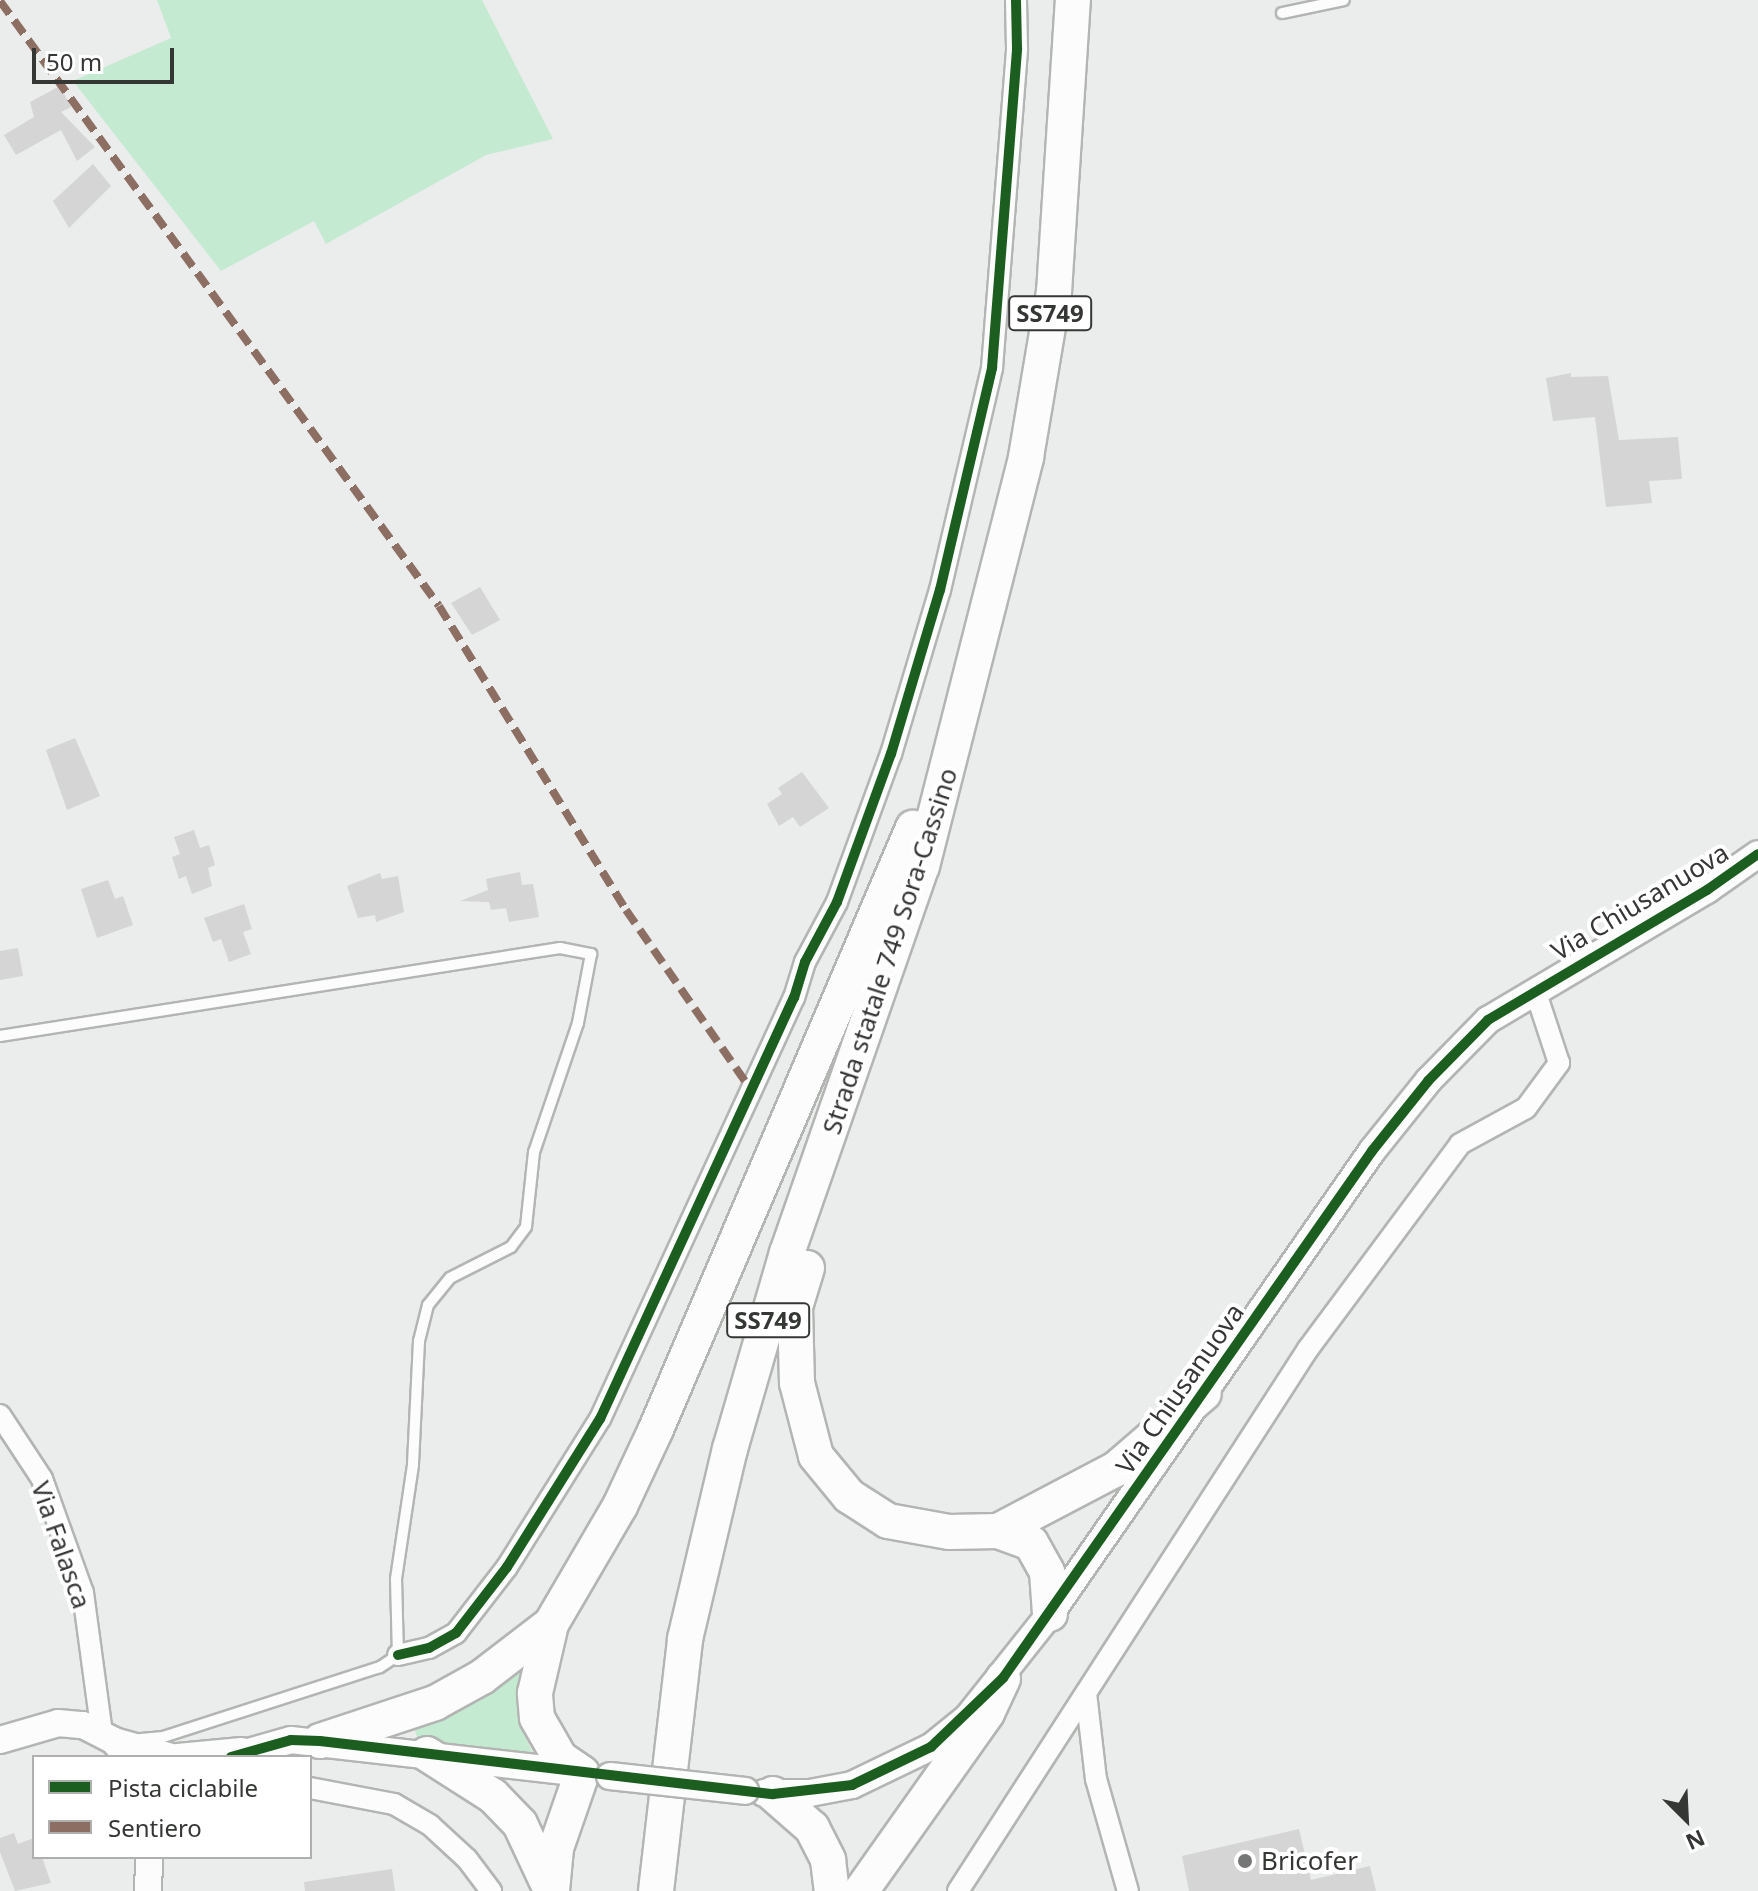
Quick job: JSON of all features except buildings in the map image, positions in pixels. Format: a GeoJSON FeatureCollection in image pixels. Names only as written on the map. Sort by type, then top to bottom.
{"type":"FeatureCollection","features":[{"type":"Feature","properties":{"kind":"highway","name":"Strada statale 749 Sora-Cassino"},"geometry":{"type":"LineString","coordinates":[[656,1891],[685,1639],[730,1449],[787,1253],[922,866],[987,621],[1026,457],[1054,292],[1073,0]]}},
{"type":"Feature","properties":{"kind":"highway"},"geometry":{"type":"LineString","coordinates":[[552,1891],[556,1848],[596,1774],[560,1758],[537,1718],[535,1693],[551,1624],[620,1506],[656,1429],[914,827],[961,667],[987,621]]}},
{"type":"Feature","properties":{"kind":"highway"},"geometry":{"type":"LineString","coordinates":[[922,866],[909,946],[795,1307],[797,1383],[816,1456],[849,1496],[888,1521],[949,1532],[998,1531],[1031,1543],[1047,1572],[1050,1614]]}},
{"type":"Feature","properties":{"kind":"highway"},"geometry":{"type":"LineString","coordinates":[[998,1531],[1116,1469],[1204,1393]]}},
{"type":"Feature","properties":{"kind":"highway"},"geometry":{"type":"LineString","coordinates":[[320,1741],[435,1703],[482,1677],[551,1624]]}},
{"type":"Feature","properties":{"kind":"highway"},"geometry":{"type":"LineString","coordinates":[[861,1891],[987,1713],[1003,1678]]}},
{"type":"Feature","properties":{"kind":"highway"},"geometry":{"type":"LineString","coordinates":[[427,1754],[493,1796],[520,1824],[552,1891]]}},
{"type":"Feature","properties":{"kind":"highway"},"geometry":{"type":"LineString","coordinates":[[759,1792],[812,1828],[828,1860],[832,1891]]}},
{"type":"Feature","properties":{"kind":"street"},"geometry":{"type":"LineString","coordinates":[[398,1655],[429,1648],[456,1633],[507,1567],[600,1419],[843,887],[891,754],[940,590],[992,368],[1017,48],[1016,0]]}},
{"type":"Feature","properties":{"kind":"street","name":"Via Chiusanuova"},"geometry":{"type":"LineString","coordinates":[[236,1754],[291,1740],[320,1741],[759,1792],[852,1785],[891,1770],[955,1727],[1003,1678],[1372,1151],[1428,1081],[1488,1020],[1707,890],[1758,854]]}},
{"type":"Feature","properties":{"kind":"street"},"geometry":{"type":"LineString","coordinates":[[958,1891],[1308,1349],[1460,1144],[1526,1108],[1559,1063],[1535,990]]}},
{"type":"Feature","properties":{"kind":"street","name":"Via Falasca"},"geometry":{"type":"LineString","coordinates":[[0,1415],[42,1479],[83,1593],[115,1747]]}},
{"type":"Feature","properties":{"kind":"street"},"geometry":{"type":"LineString","coordinates":[[1086,1693],[1096,1779],[1128,1891]]}},
{"type":"Feature","properties":{"kind":"street"},"geometry":{"type":"LineString","coordinates":[[0,1740],[58,1723],[115,1747],[161,1755]]}},
{"type":"Feature","properties":{"kind":"street"},"geometry":{"type":"LineString","coordinates":[[312,1788],[394,1804],[430,1825],[467,1859],[491,1891]]}},
{"type":"Feature","properties":{"kind":"lane"},"geometry":{"type":"LineString","coordinates":[[1282,13],[1344,0]]}},
{"type":"Feature","properties":{"kind":"lane"},"geometry":{"type":"LineString","coordinates":[[0,1036],[560,948],[591,954],[578,1023],[534,1152],[526,1227],[511,1247],[450,1278],[428,1305],[419,1341],[413,1465],[396,1579],[398,1655],[380,1667],[163,1737],[115,1747]]}},
{"type":"Feature","properties":{"kind":"green space"},"geometry":{"type":"Polygon","coordinates":[[[157,0],[482,0],[553,139],[486,155],[326,244],[314,221],[221,271],[73,81],[171,38],[157,0]]]}},
{"type":"Feature","properties":{"kind":"green space"},"geometry":{"type":"Polygon","coordinates":[[[521,1667],[520,1727],[534,1755],[419,1741],[415,1731],[421,1723],[521,1667]]]}},
{"type":"Feature","properties":{"kind":"marked path"},"geometry":{"type":"LineString","coordinates":[[0,1],[439,606],[626,910],[751,1090]]}},
{"type":"Feature","properties":{"kind":"cycle path"},"geometry":{"type":"LineString","coordinates":[[398,1655],[429,1648],[456,1633],[507,1567],[600,1419],[794,998],[805,962],[837,902],[891,754],[940,590],[992,368],[1017,48],[1016,0]]}},
{"type":"Feature","properties":{"kind":"cycle path"},"geometry":{"type":"LineString","coordinates":[[238,1755],[291,1740],[320,1741],[773,1794],[852,1785],[931,1747],[1003,1678],[1372,1151],[1428,1081],[1488,1020],[1707,890],[1758,854]]}},
{"type":"Feature","properties":{"kind":"place","name":"Bricofer"},"geometry":{"type":"Point","coordinates":[1245,1861]}}]}
